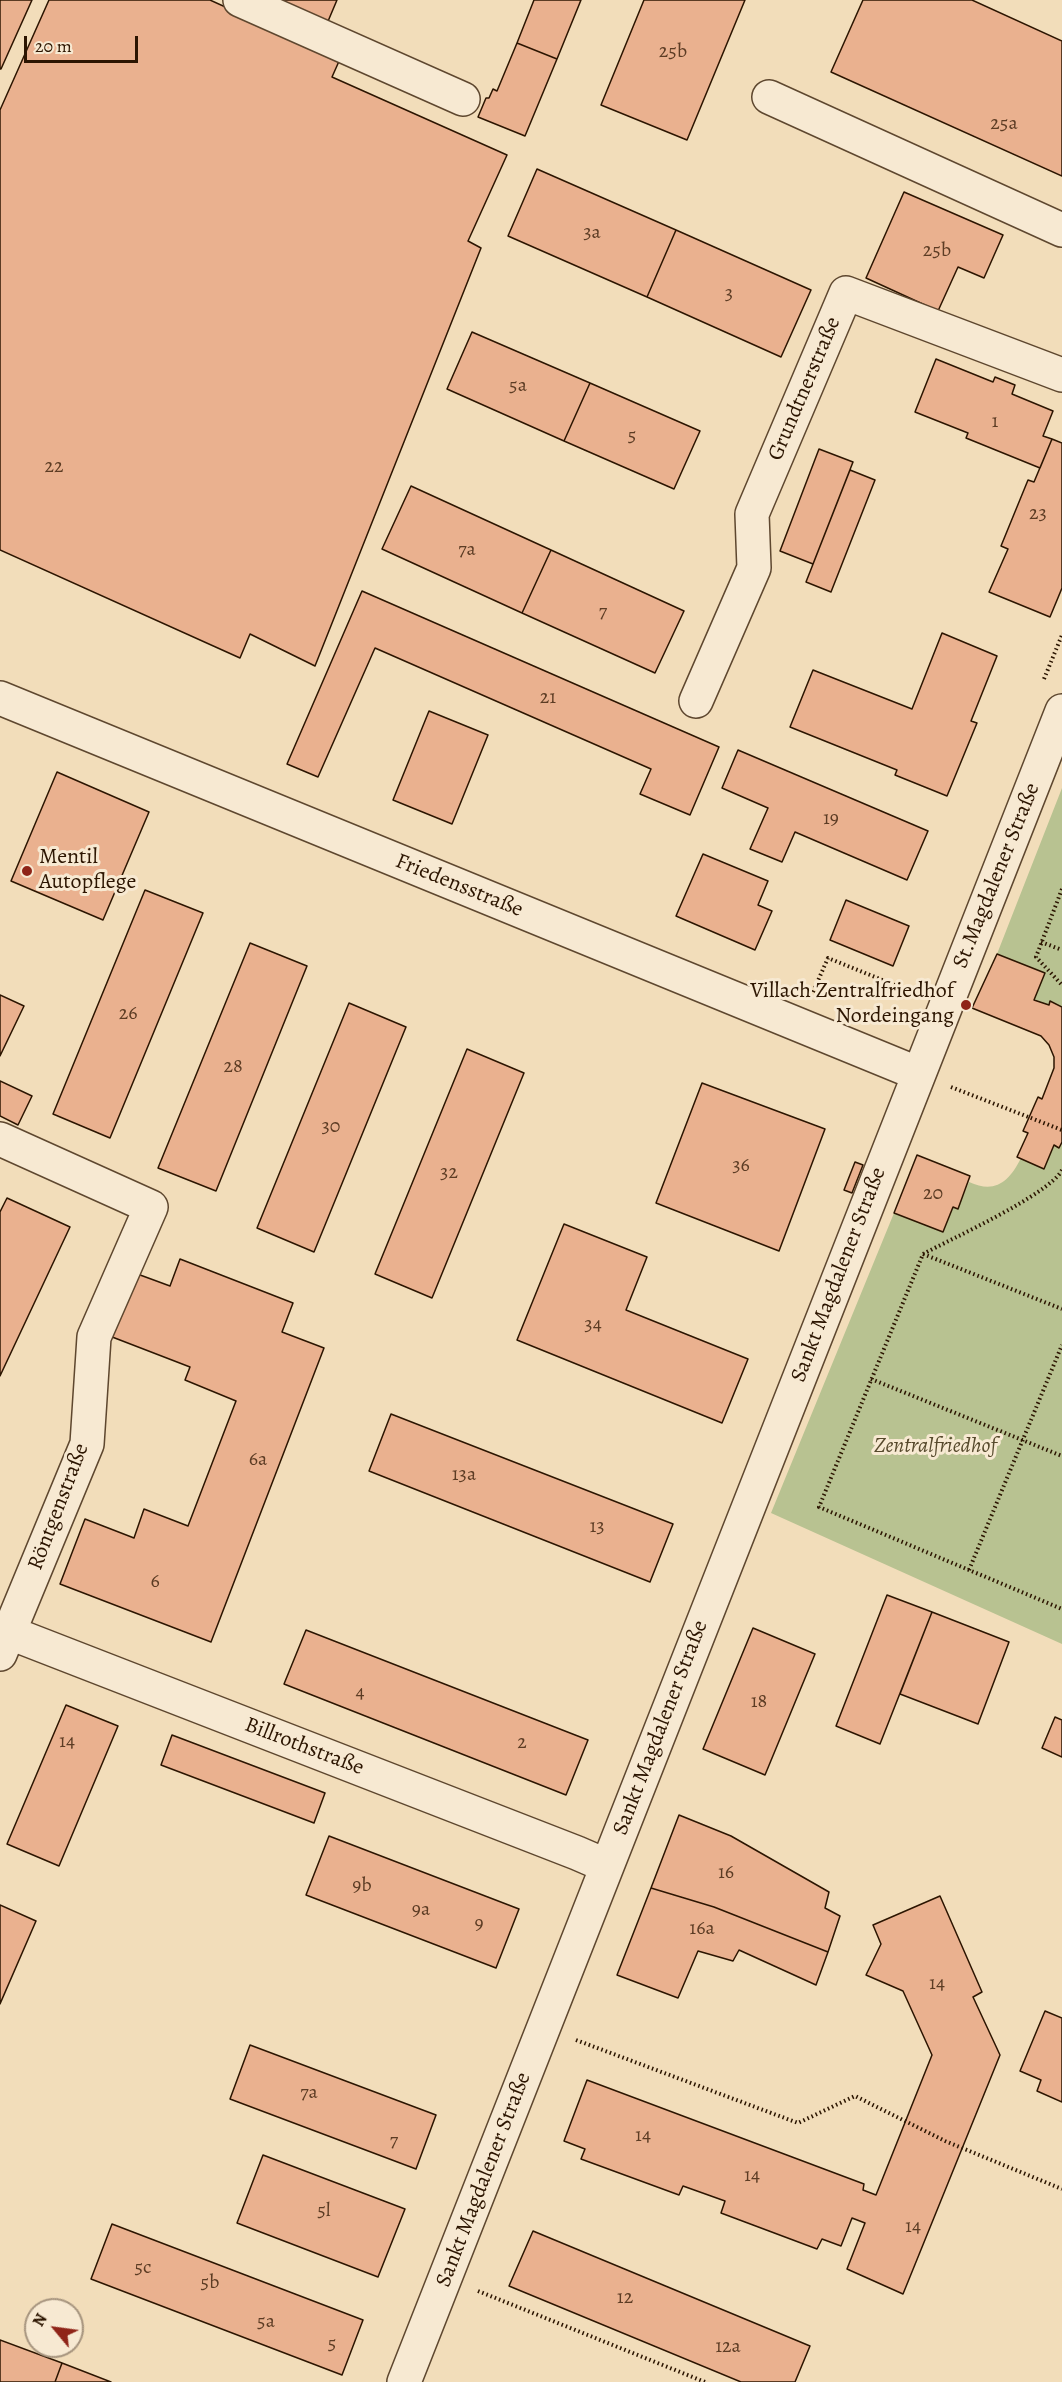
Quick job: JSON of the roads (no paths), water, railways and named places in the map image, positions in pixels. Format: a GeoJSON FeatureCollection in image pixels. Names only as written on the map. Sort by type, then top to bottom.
{"type":"FeatureCollection","features":[{"type":"Feature","properties":{"kind":"street"},"geometry":{"type":"LineString","coordinates":[[240,0],[463,99]]}},
{"type":"Feature","properties":{"kind":"street"},"geometry":{"type":"LineString","coordinates":[[769,97],[1062,231]]}},
{"type":"Feature","properties":{"kind":"street","name":"Grundtnerstraße"},"geometry":{"type":"LineString","coordinates":[[696,701],[754,568],[752,514],[846,293],[1062,375]]}},
{"type":"Feature","properties":{"kind":"street","name":"Friedensstraße"},"geometry":{"type":"LineString","coordinates":[[0,698],[919,1074]]}},
{"type":"Feature","properties":{"kind":"street","name":"St.Magdalener Straße"},"geometry":{"type":"LineString","coordinates":[[919,1074],[1062,711]]}},
{"type":"Feature","properties":{"kind":"street","name":"Sankt Magdalener Straße"},"geometry":{"type":"LineString","coordinates":[[404,2382],[919,1074]]}},
{"type":"Feature","properties":{"kind":"street","name":"Röntgenstraße"},"geometry":{"type":"LineString","coordinates":[[0,1139],[151,1207],[94,1337],[87,1444],[3,1639]]}},
{"type":"Feature","properties":{"kind":"street","name":"Billrothstraße"},"geometry":{"type":"LineString","coordinates":[[3,1639],[607,1866]]}},
{"type":"Feature","properties":{"kind":"place","name":"Mentil Autopflege"},"geometry":{"type":"Point","coordinates":[27,871]}},
{"type":"Feature","properties":{"kind":"place","name":"Villach Zentralfriedhof Nordeingang"},"geometry":{"type":"Point","coordinates":[966,1005]}},
{"type":"Feature","properties":{"kind":"park label","name":"Zentralfriedhof"},"geometry":{"type":"Point","coordinates":[935,1447]}}]}
